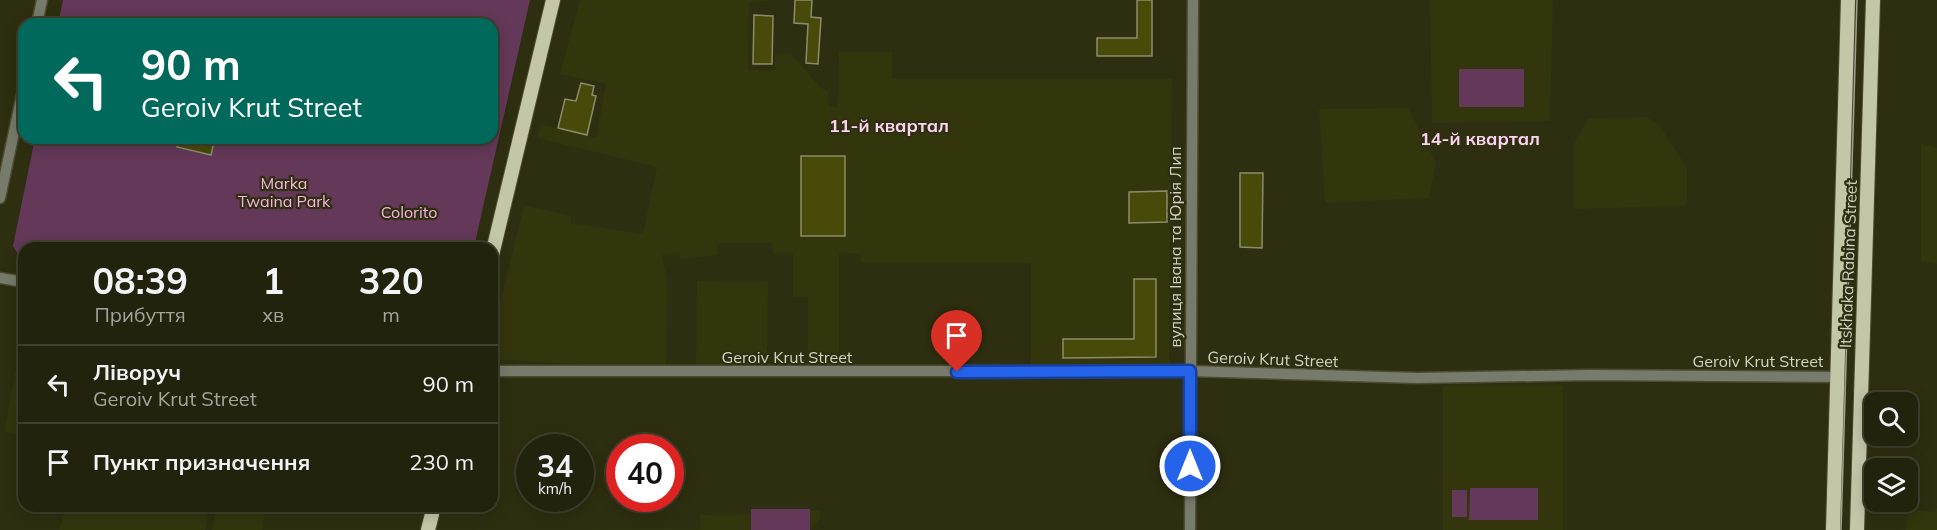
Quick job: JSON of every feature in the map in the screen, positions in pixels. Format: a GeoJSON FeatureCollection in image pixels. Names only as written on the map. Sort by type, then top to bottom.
{"type":"FeatureCollection","features":[{"type":"Feature","properties":{"kind":"main road"},"geometry":{"type":"LineString","coordinates":[[495,242],[553,0]]}},
{"type":"Feature","properties":{"kind":"main road","name":"Itskhaka Rabina Street"},"geometry":{"type":"LineString","coordinates":[[1833,530],[1848,0]]}},
{"type":"Feature","properties":{"kind":"main road","name":"Itskhaka Rabina Street"},"geometry":{"type":"LineString","coordinates":[[1857,530],[1873,0]]}},
{"type":"Feature","properties":{"kind":"main road"},"geometry":{"type":"LineString","coordinates":[[428,530],[432,512]]}},
{"type":"Feature","properties":{"kind":"street"},"geometry":{"type":"LineString","coordinates":[[38,18],[42,0]]}},
{"type":"Feature","properties":{"kind":"street","name":"вулиця Івана та Юрія Лип"},"geometry":{"type":"LineString","coordinates":[[1190,530],[1192,0]]}},
{"type":"Feature","properties":{"kind":"street"},"geometry":{"type":"LineString","coordinates":[[0,198],[18,113]]}},
{"type":"Feature","properties":{"kind":"street"},"geometry":{"type":"LineString","coordinates":[[0,278],[18,281]]}},
{"type":"Feature","properties":{"kind":"street","name":"Geroiv Krut Street"},"geometry":{"type":"LineString","coordinates":[[498,371],[1190,371],[1417,378],[1591,375],[1837,377]]}},
{"type":"Feature","properties":{"kind":"shaded area"},"geometry":{"type":"Polygon","coordinates":[[[580,0],[774,0],[749,3],[748,70],[774,70],[775,54],[790,53],[819,86],[828,92],[829,106],[838,108],[839,52],[892,52],[892,79],[1172,79],[1169,365],[1031,364],[1031,263],[861,263],[861,254],[839,253],[839,365],[808,365],[808,297],[793,297],[793,253],[773,253],[772,243],[718,243],[717,255],[680,259],[680,253],[662,255],[667,279],[666,366],[498,368],[498,365],[586,365],[498,359],[498,311],[524,205],[571,216],[571,223],[643,234],[657,167],[537,138],[541,124],[596,138],[606,84],[560,74],[580,0]]]}},
{"type":"Feature","properties":{"kind":"shaded area"},"geometry":{"type":"Polygon","coordinates":[[[1430,0],[1553,0],[1550,121],[1432,123],[1430,0]]]}},
{"type":"Feature","properties":{"kind":"shaded area"},"geometry":{"type":"Polygon","coordinates":[[[1408,108],[1436,163],[1429,198],[1325,203],[1319,109],[1408,108]]]}},
{"type":"Feature","properties":{"kind":"shaded area"},"geometry":{"type":"Polygon","coordinates":[[[1647,117],[1659,125],[1687,168],[1687,203],[1684,206],[1574,209],[1574,144],[1588,119],[1647,117]]]}},
{"type":"Feature","properties":{"kind":"shaded area"},"geometry":{"type":"Polygon","coordinates":[[[1921,143],[1937,148],[1937,264],[1921,261],[1921,143]]]}},
{"type":"Feature","properties":{"kind":"shaded area"},"geometry":{"type":"Polygon","coordinates":[[[697,281],[768,282],[767,366],[696,365],[697,281]]]}},
{"type":"Feature","properties":{"kind":"shaded area"},"geometry":{"type":"Polygon","coordinates":[[[18,358],[18,435],[4,432],[18,358]]]}},
{"type":"Feature","properties":{"kind":"shaded area"},"geometry":{"type":"Polygon","coordinates":[[[1443,386],[1563,386],[1563,530],[1443,530],[1443,386]]]}},
{"type":"Feature","properties":{"kind":"shaded area"},"geometry":{"type":"Polygon","coordinates":[[[1937,507],[1937,530],[1906,530],[1907,512],[1918,510],[1935,512],[1937,507]]]}},
{"type":"Feature","properties":{"kind":"shaded area"},"geometry":{"type":"Polygon","coordinates":[[[778,508],[801,512],[820,510],[820,519],[810,530],[579,530],[701,529],[700,515],[770,514],[778,508]]]}},
{"type":"Feature","properties":{"kind":"shaded area"},"geometry":{"type":"Polygon","coordinates":[[[64,512],[209,512],[205,530],[59,530],[64,512]]]}},
{"type":"Feature","properties":{"kind":"shaded area"},"geometry":{"type":"Polygon","coordinates":[[[216,512],[266,512],[262,530],[212,530],[216,512]]]}},
{"type":"Feature","properties":{"kind":"green space","name":"Marka Twaina Park"},"geometry":{"type":"Polygon","coordinates":[[[63,0],[530,0],[498,141],[498,18],[59,18],[63,0]]]}},
{"type":"Feature","properties":{"kind":"green space"},"geometry":{"type":"Polygon","coordinates":[[[1459,69],[1524,69],[1524,107],[1459,107],[1459,69]]]}},
{"type":"Feature","properties":{"kind":"green space","name":"Marka Twaina Park"},"geometry":{"type":"Polygon","coordinates":[[[34,144],[497,144],[475,242],[18,242],[18,254],[13,246],[34,144]]]}},
{"type":"Feature","properties":{"kind":"green space"},"geometry":{"type":"Polygon","coordinates":[[[1470,488],[1538,488],[1538,520],[1469,520],[1470,488]]]}},
{"type":"Feature","properties":{"kind":"green space"},"geometry":{"type":"Polygon","coordinates":[[[1452,490],[1467,490],[1467,517],[1452,517],[1452,490]]]}},
{"type":"Feature","properties":{"kind":"green space"},"geometry":{"type":"Polygon","coordinates":[[[751,509],[810,509],[810,530],[751,530],[751,509]]]}},
{"type":"Feature","properties":{"kind":"building"},"geometry":{"type":"Polygon","coordinates":[[[795,0],[812,0],[811,17],[821,18],[818,64],[806,63],[808,24],[794,23],[795,0]]]}},
{"type":"Feature","properties":{"kind":"building"},"geometry":{"type":"Polygon","coordinates":[[[1137,0],[1152,0],[1152,56],[1097,56],[1097,38],[1137,38],[1137,0]]]}},
{"type":"Feature","properties":{"kind":"building"},"geometry":{"type":"Polygon","coordinates":[[[754,15],[773,16],[772,64],[753,64],[754,15]]]}},
{"type":"Feature","properties":{"kind":"building"},"geometry":{"type":"Polygon","coordinates":[[[581,83],[594,86],[592,95],[596,96],[587,135],[558,128],[565,99],[576,101],[581,83]]]}},
{"type":"Feature","properties":{"kind":"building"},"geometry":{"type":"Polygon","coordinates":[[[178,144],[214,144],[211,155],[177,147],[178,144]]]}},
{"type":"Feature","properties":{"kind":"building"},"geometry":{"type":"Polygon","coordinates":[[[801,156],[845,156],[845,236],[801,236],[801,156]]]}},
{"type":"Feature","properties":{"kind":"building"},"geometry":{"type":"Polygon","coordinates":[[[1240,173],[1263,173],[1262,248],[1240,247],[1240,173]]]}},
{"type":"Feature","properties":{"kind":"building"},"geometry":{"type":"Polygon","coordinates":[[[1167,191],[1167,222],[1129,223],[1129,192],[1167,191]]]}},
{"type":"Feature","properties":{"kind":"building"},"geometry":{"type":"Polygon","coordinates":[[[1134,279],[1156,279],[1156,357],[1063,358],[1063,339],[1134,339],[1134,279]]]}},
{"type":"Feature","properties":{"kind":"tram line"},"geometry":{"type":"LineString","coordinates":[[1841,530],[1857,0]]}},
{"type":"Feature","properties":{"kind":"district","name":"11-й квартал"},"geometry":{"type":"Point","coordinates":[889,125]}},
{"type":"Feature","properties":{"kind":"district","name":"14-й квартал"},"geometry":{"type":"Point","coordinates":[1480,138]}},
{"type":"Feature","properties":{"kind":"route"},"geometry":{"type":"LineString","coordinates":[[957,372],[1190,371],[1190,466]]}},
{"type":"Feature","properties":{"kind":"park label","name":"Colorito"},"geometry":{"type":"Point","coordinates":[409,212]}}]}
